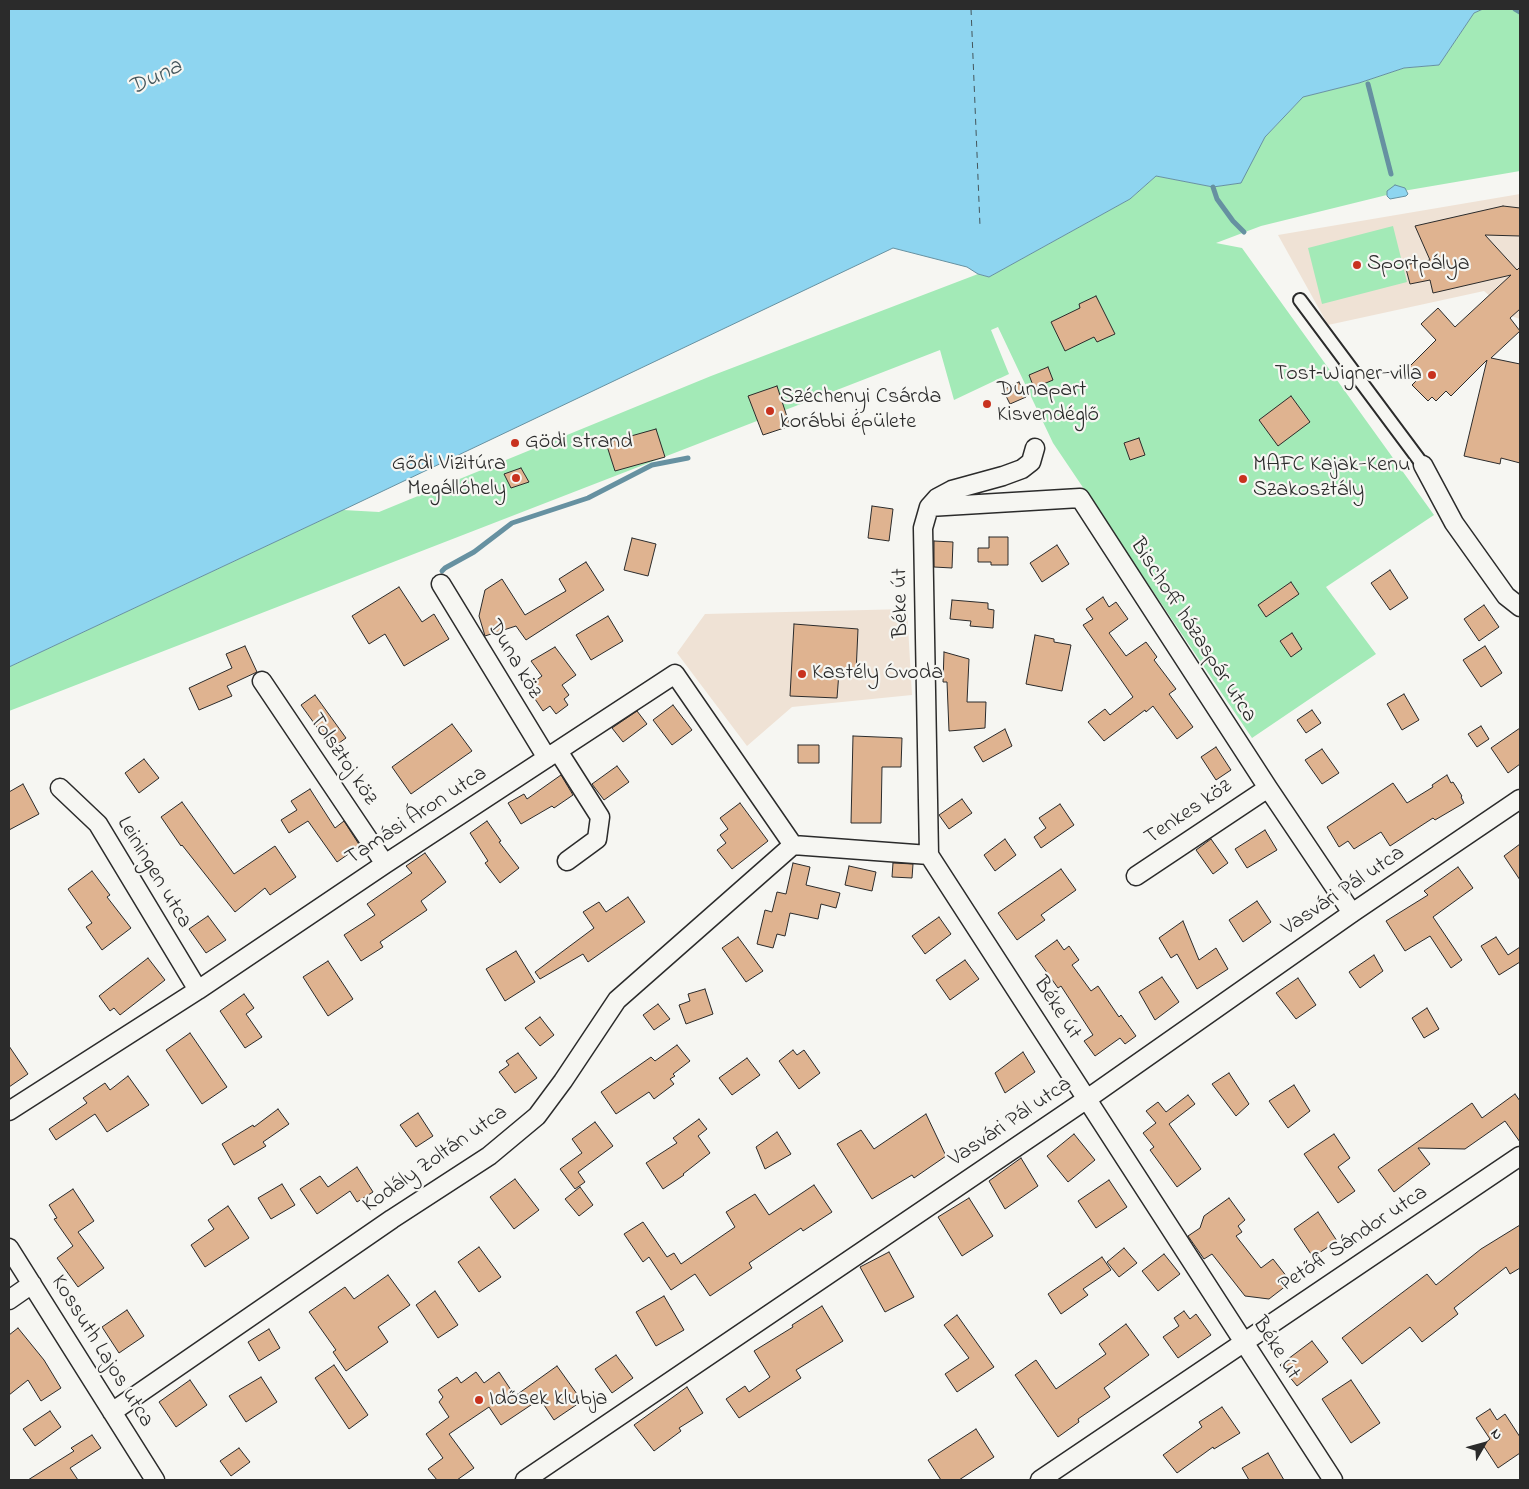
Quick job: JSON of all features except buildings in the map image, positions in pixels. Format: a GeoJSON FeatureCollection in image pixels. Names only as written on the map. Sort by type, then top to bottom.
{"type":"FeatureCollection","features":[{"type":"Feature","properties":{"kind":"street"},"geometry":{"type":"LineString","coordinates":[[1300,300],[1423,465],[1454,523],[1506,596],[1520,607]]}},
{"type":"Feature","properties":{"kind":"street"},"geometry":{"type":"LineString","coordinates":[[929,508],[937,498],[952,490],[1022,469],[1031,462],[1035,448]]}},
{"type":"Feature","properties":{"kind":"street","name":"Bischoff házaspár utca"},"geometry":{"type":"LineString","coordinates":[[929,508],[1080,498],[1268,788],[1352,913]]}},
{"type":"Feature","properties":{"kind":"street","name":"Béke út"},"geometry":{"type":"LineString","coordinates":[[929,508],[922,528],[929,855],[1333,1480]]}},
{"type":"Feature","properties":{"kind":"street","name":"Duna köz"},"geometry":{"type":"LineString","coordinates":[[441,584],[552,755],[600,817],[597,839],[567,861]]}},
{"type":"Feature","properties":{"kind":"street","name":"Tamási Áron utca"},"geometry":{"type":"LineString","coordinates":[[9,1111],[198,990],[385,864],[674,674],[793,845]]}},
{"type":"Feature","properties":{"kind":"street","name":"Tolsztoj köz"},"geometry":{"type":"LineString","coordinates":[[262,681],[385,864]]}},
{"type":"Feature","properties":{"kind":"street","name":"Leiningen utca"},"geometry":{"type":"LineString","coordinates":[[60,788],[98,824],[198,990]]}},
{"type":"Feature","properties":{"kind":"street","name":"Tenkes köz"},"geometry":{"type":"LineString","coordinates":[[1136,876],[1268,788]]}},
{"type":"Feature","properties":{"kind":"street","name":"Vasvári Pál utca"},"geometry":{"type":"LineString","coordinates":[[525,1480],[1087,1099],[1352,913],[1520,799]]}},
{"type":"Feature","properties":{"kind":"street"},"geometry":{"type":"LineString","coordinates":[[793,845],[929,855]]}},
{"type":"Feature","properties":{"kind":"street","name":"Kodály Zoltán utca"},"geometry":{"type":"LineString","coordinates":[[112,1412],[392,1219],[489,1156],[536,1116],[563,1081],[617,1000],[793,845]]}},
{"type":"Feature","properties":{"kind":"street","name":"Petőfi Sándor utca"},"geometry":{"type":"LineString","coordinates":[[1040,1480],[1520,1156]]}},
{"type":"Feature","properties":{"kind":"street","name":"Kossuth Lajos utca"},"geometry":{"type":"LineString","coordinates":[[9,1248],[155,1480]]}},
{"type":"Feature","properties":{"kind":"street"},"geometry":{"type":"LineString","coordinates":[[9,1300],[32,1284]]}},
{"type":"Feature","properties":{"kind":"shaded area"},"geometry":{"type":"Polygon","coordinates":[[[1520,194],[1520,319],[1514,317],[1484,291],[1328,325],[1278,235],[1520,194]]]}},
{"type":"Feature","properties":{"kind":"shaded area","name":"Kastély Óvoda"},"geometry":{"type":"Polygon","coordinates":[[[907,609],[912,695],[792,707],[747,746],[677,653],[705,614],[907,609]]]}},
{"type":"Feature","properties":{"kind":"green space"},"geometry":{"type":"Polygon","coordinates":[[[1483,9],[1520,9],[1520,171],[1403,191],[1261,226],[1216,243],[1242,248],[1434,515],[1326,587],[1376,654],[1252,738],[1053,443],[998,327],[991,330],[1009,374],[954,400],[940,350],[9,711],[9,667],[343,510],[379,512],[711,376],[978,274],[989,277],[1130,199],[1156,176],[1213,187],[1240,183],[1265,137],[1303,97],[1359,83],[1404,68],[1439,65],[1474,13],[1483,9]]]}},
{"type":"Feature","properties":{"kind":"green space","name":"Sportpálya"},"geometry":{"type":"Polygon","coordinates":[[[1393,226],[1407,282],[1322,304],[1308,248],[1393,226]]]}},
{"type":"Feature","properties":{"kind":"water","name":"Duna"},"geometry":{"type":"Polygon","coordinates":[[[9,9],[1483,9],[1474,13],[1439,65],[1404,68],[1359,83],[1303,97],[1265,137],[1241,183],[1213,187],[1156,176],[1130,199],[989,277],[978,274],[967,267],[893,248],[9,667],[9,9]]]}},
{"type":"Feature","properties":{"kind":"water"},"geometry":{"type":"Polygon","coordinates":[[[1395,185],[1405,188],[1408,194],[1390,199],[1387,196],[1387,191],[1395,185]]]}},
{"type":"Feature","properties":{"kind":"waterway"},"geometry":{"type":"LineString","coordinates":[[1515,9],[1520,12]]}},
{"type":"Feature","properties":{"kind":"waterway"},"geometry":{"type":"LineString","coordinates":[[1368,84],[1391,174]]}},
{"type":"Feature","properties":{"kind":"waterway"},"geometry":{"type":"LineString","coordinates":[[1213,187],[1217,199],[1233,221],[1244,232]]}},
{"type":"Feature","properties":{"kind":"waterway"},"geometry":{"type":"LineString","coordinates":[[442,571],[474,552],[512,523],[588,498],[652,465],[688,458]]}},
{"type":"Feature","properties":{"kind":"ferry route"},"geometry":{"type":"LineString","coordinates":[[971,9],[980,226]]}},
{"type":"Feature","properties":{"kind":"place","name":"Sportpálya"},"geometry":{"type":"Point","coordinates":[1357,265]}},
{"type":"Feature","properties":{"kind":"place","name":"Tost–Wigner-villa"},"geometry":{"type":"Point","coordinates":[1432,375]}},
{"type":"Feature","properties":{"kind":"place","name":"Dunapart Kisvendéglő"},"geometry":{"type":"Point","coordinates":[987,404]}},
{"type":"Feature","properties":{"kind":"place","name":"Széchenyi Csárda korábbi épülete"},"geometry":{"type":"Point","coordinates":[770,411]}},
{"type":"Feature","properties":{"kind":"place","name":"Gödi strand"},"geometry":{"type":"Point","coordinates":[515,443]}},
{"type":"Feature","properties":{"kind":"place","name":"Gődi Vizitúra Megállóhely"},"geometry":{"type":"Point","coordinates":[516,478]}},
{"type":"Feature","properties":{"kind":"place","name":"MAFC Kajak-Kenu Szakosztály"},"geometry":{"type":"Point","coordinates":[1243,479]}},
{"type":"Feature","properties":{"kind":"place","name":"Kastély Óvoda"},"geometry":{"type":"Point","coordinates":[802,674]}},
{"type":"Feature","properties":{"kind":"place","name":"Idősek klubja"},"geometry":{"type":"Point","coordinates":[479,1400]}}]}
